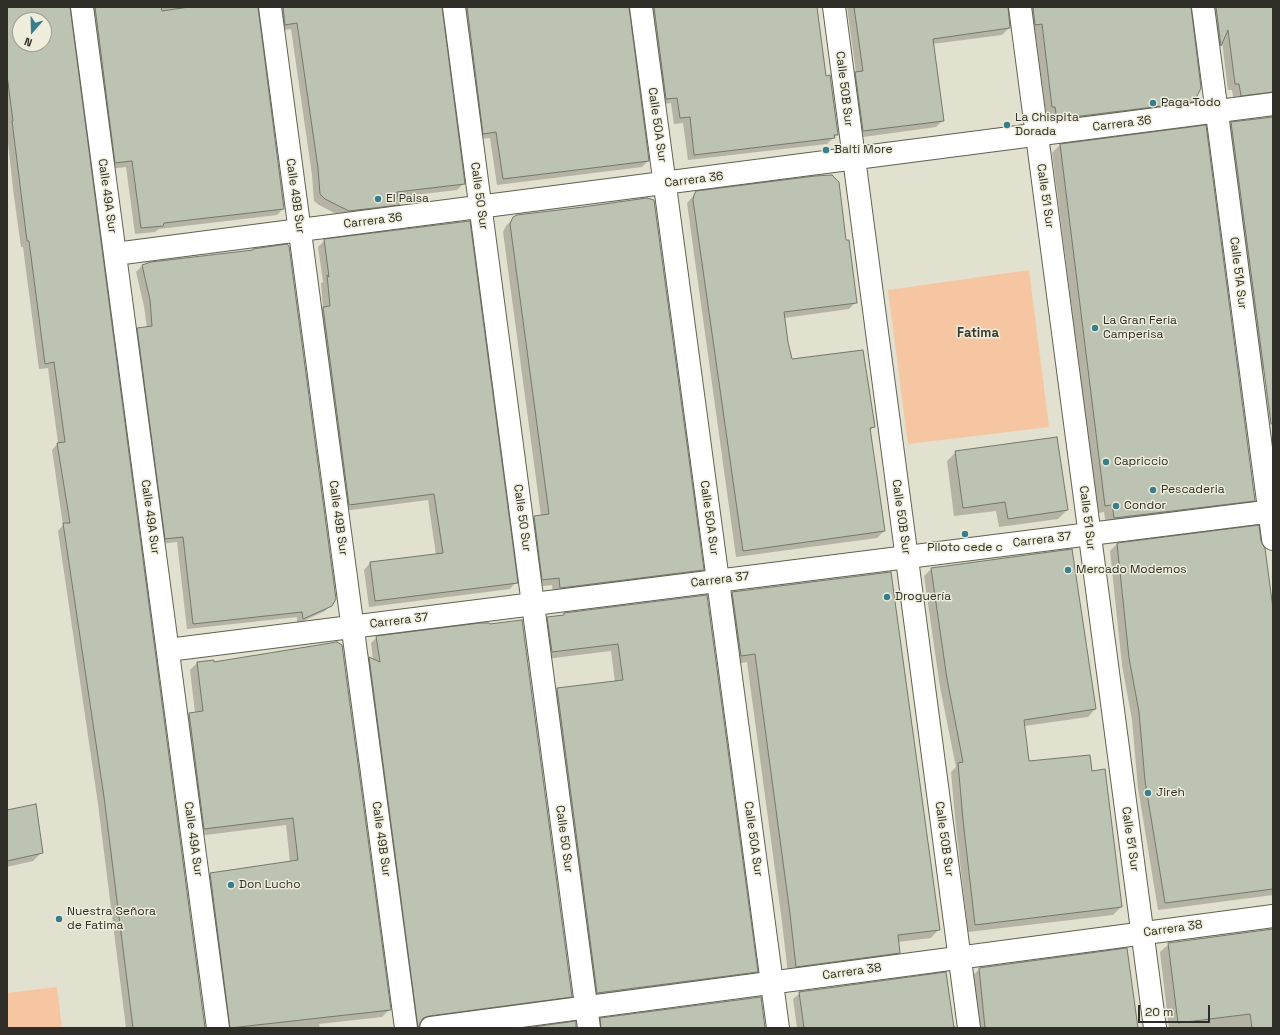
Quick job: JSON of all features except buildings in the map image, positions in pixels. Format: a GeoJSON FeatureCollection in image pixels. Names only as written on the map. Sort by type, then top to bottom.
{"type":"FeatureCollection","features":[{"type":"Feature","properties":{"kind":"street","name":"Calle 49A Sur"},"geometry":{"type":"LineString","coordinates":[[82,7],[218,1028]]}},
{"type":"Feature","properties":{"kind":"street","name":"Calle 49B Sur"},"geometry":{"type":"LineString","coordinates":[[270,7],[406,1028]]}},
{"type":"Feature","properties":{"kind":"street","name":"Calle 50 Sur"},"geometry":{"type":"LineString","coordinates":[[454,7],[588,1018]]}},
{"type":"Feature","properties":{"kind":"street","name":"Calle 50A Sur"},"geometry":{"type":"LineString","coordinates":[[641,7],[778,1028]]}},
{"type":"Feature","properties":{"kind":"street","name":"Calle 50B Sur"},"geometry":{"type":"LineString","coordinates":[[834,7],[969,1028]]}},
{"type":"Feature","properties":{"kind":"street","name":"Calle 51 Sur"},"geometry":{"type":"LineString","coordinates":[[1020,7],[1155,1028]]}},
{"type":"Feature","properties":{"kind":"street","name":"Calle 51A Sur"},"geometry":{"type":"LineString","coordinates":[[1203,7],[1271,511],[1273,539]]}},
{"type":"Feature","properties":{"kind":"street","name":"Carrera 36"},"geometry":{"type":"LineString","coordinates":[[115,254],[1273,104]]}},
{"type":"Feature","properties":{"kind":"street","name":"Carrera 37"},"geometry":{"type":"LineString","coordinates":[[168,650],[1271,511]]}},
{"type":"Feature","properties":{"kind":"street","name":"Carrera 38"},"geometry":{"type":"LineString","coordinates":[[431,1028],[588,1018],[772,982],[1273,916]]}},
{"type":"Feature","properties":{"kind":"shaded area"},"geometry":{"type":"Polygon","coordinates":[[[1029,270],[1049,427],[908,444],[888,290],[1029,270]]]}},
{"type":"Feature","properties":{"kind":"shaded area"},"geometry":{"type":"Polygon","coordinates":[[[57,987],[62,1028],[7,1028],[7,993],[57,987]]]}},
{"type":"Feature","properties":{"kind":"place","name":"Paga Todo"},"geometry":{"type":"Point","coordinates":[1153,103]}},
{"type":"Feature","properties":{"kind":"place","name":"La Chispita Dorada"},"geometry":{"type":"Point","coordinates":[1007,125]}},
{"type":"Feature","properties":{"kind":"place","name":"Balti More"},"geometry":{"type":"Point","coordinates":[826,150]}},
{"type":"Feature","properties":{"kind":"place","name":"El Paisa"},"geometry":{"type":"Point","coordinates":[378,199]}},
{"type":"Feature","properties":{"kind":"place","name":"La Gran Feria Camperisa"},"geometry":{"type":"Point","coordinates":[1095,328]}},
{"type":"Feature","properties":{"kind":"place","name":"Capriccio"},"geometry":{"type":"Point","coordinates":[1106,462]}},
{"type":"Feature","properties":{"kind":"place","name":"Pescaderia"},"geometry":{"type":"Point","coordinates":[1153,490]}},
{"type":"Feature","properties":{"kind":"place","name":"Condor"},"geometry":{"type":"Point","coordinates":[1116,506]}},
{"type":"Feature","properties":{"kind":"place","name":"Piloto cede c"},"geometry":{"type":"Point","coordinates":[965,534]}},
{"type":"Feature","properties":{"kind":"place","name":"Mercado Modemos"},"geometry":{"type":"Point","coordinates":[1068,570]}},
{"type":"Feature","properties":{"kind":"place","name":"Droguería"},"geometry":{"type":"Point","coordinates":[887,597]}},
{"type":"Feature","properties":{"kind":"place","name":"Jireh"},"geometry":{"type":"Point","coordinates":[1148,793]}},
{"type":"Feature","properties":{"kind":"place","name":"Don Lucho"},"geometry":{"type":"Point","coordinates":[231,885]}},
{"type":"Feature","properties":{"kind":"place","name":"Nuestra Señora de Fatima"},"geometry":{"type":"Point","coordinates":[59,919]}},
{"type":"Feature","properties":{"kind":"district","name":"Fatima"},"geometry":{"type":"Point","coordinates":[978,333]}}]}
